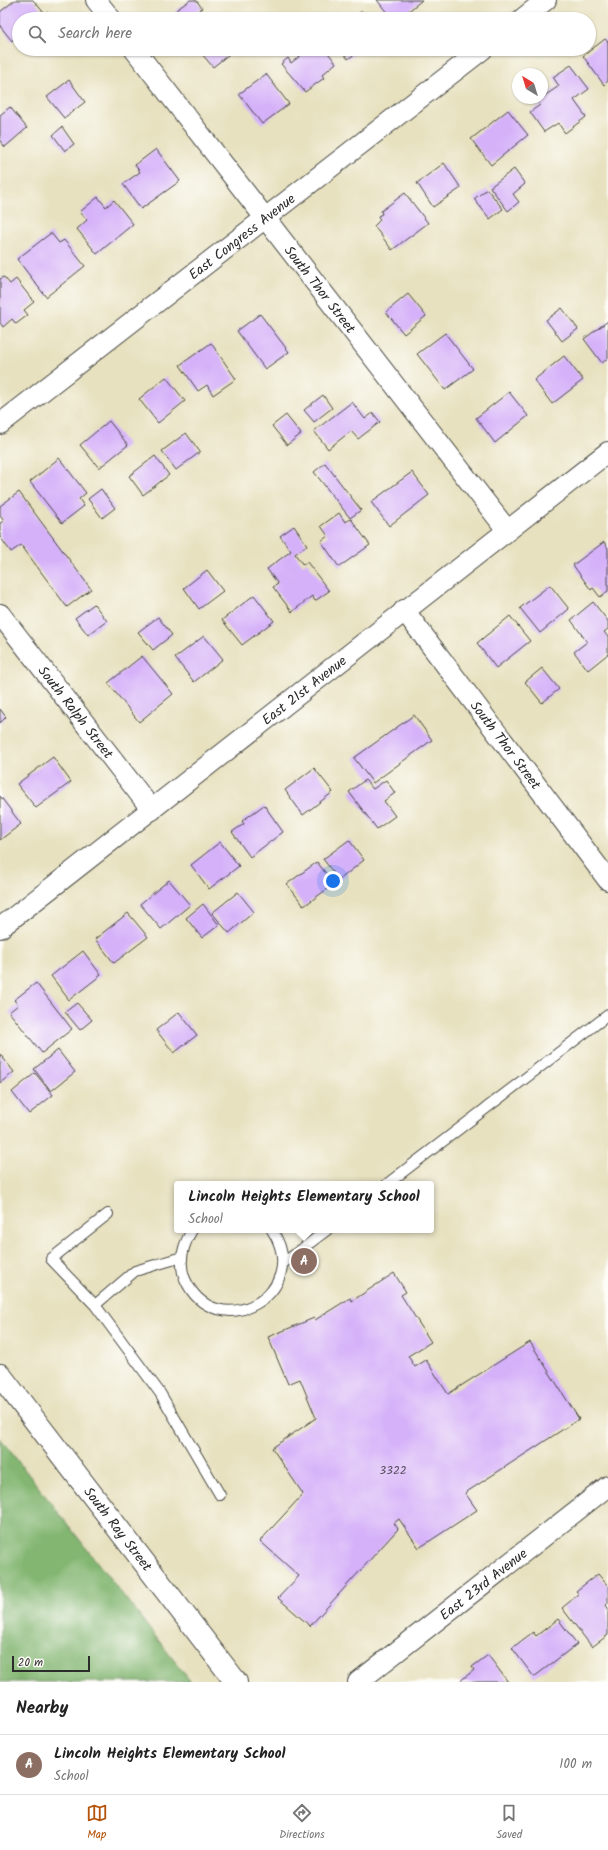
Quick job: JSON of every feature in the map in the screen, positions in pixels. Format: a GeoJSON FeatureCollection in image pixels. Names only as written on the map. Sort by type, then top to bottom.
{"type":"FeatureCollection","features":[{"type":"Feature","properties":{"kind":"main road","name":"South Ray Street"},"geometry":{"type":"LineString","coordinates":[[0,1376],[236,1682]]}},
{"type":"Feature","properties":{"kind":"street"},"geometry":{"type":"LineString","coordinates":[[96,0],[105,12]]}},
{"type":"Feature","properties":{"kind":"street"},"geometry":{"type":"LineString","coordinates":[[531,12],[546,0]]}},
{"type":"Feature","properties":{"kind":"street","name":"South Thor Street"},"geometry":{"type":"LineString","coordinates":[[139,56],[507,530]]}},
{"type":"Feature","properties":{"kind":"street","name":"East Congress Avenue"},"geometry":{"type":"LineString","coordinates":[[0,424],[474,56]]}},
{"type":"Feature","properties":{"kind":"street","name":"East 21st Avenue"},"geometry":{"type":"LineString","coordinates":[[0,928],[152,810],[404,610],[608,452]]}},
{"type":"Feature","properties":{"kind":"street","name":"South Thor Street"},"geometry":{"type":"LineString","coordinates":[[404,610],[608,880]]}},
{"type":"Feature","properties":{"kind":"street","name":"South Ralph Street"},"geometry":{"type":"LineString","coordinates":[[0,614],[152,810]]}},
{"type":"Feature","properties":{"kind":"street","name":"East 23rd Avenue"},"geometry":{"type":"LineString","coordinates":[[358,1682],[608,1486]]}},
{"type":"Feature","properties":{"kind":"lane"},"geometry":{"type":"LineString","coordinates":[[391,1181],[608,1015]]}},
{"type":"Feature","properties":{"kind":"lane"},"geometry":{"type":"LineString","coordinates":[[108,1214],[51,1259],[95,1305],[160,1393],[220,1495]]}},
{"type":"Feature","properties":{"kind":"lane"},"geometry":{"type":"LineString","coordinates":[[190,1233],[186,1240],[182,1257],[183,1273],[189,1287],[199,1299],[213,1308],[228,1311],[244,1310],[258,1304],[271,1293],[279,1280],[282,1264],[280,1247],[273,1233]]}},
{"type":"Feature","properties":{"kind":"lane"},"geometry":{"type":"LineString","coordinates":[[282,1264],[323,1233]]}},
{"type":"Feature","properties":{"kind":"lane"},"geometry":{"type":"LineString","coordinates":[[95,1305],[135,1271],[182,1257]]}},
{"type":"Feature","properties":{"kind":"green space"},"geometry":{"type":"Polygon","coordinates":[[[0,1438],[191,1682],[0,1682],[0,1438]]]}},
{"type":"Feature","properties":{"kind":"building"},"geometry":{"type":"Polygon","coordinates":[[[15,0],[33,0],[43,12],[12,12],[12,41],[0,26],[0,12],[15,0]]]}},
{"type":"Feature","properties":{"kind":"building"},"geometry":{"type":"Polygon","coordinates":[[[190,0],[196,0],[202,8],[197,12],[175,11],[190,0]]]}},
{"type":"Feature","properties":{"kind":"building"},"geometry":{"type":"Polygon","coordinates":[[[377,0],[422,0],[407,12],[386,12],[377,0]]]}},
{"type":"Feature","properties":{"kind":"building"},"geometry":{"type":"Polygon","coordinates":[[[605,39],[608,42],[608,81],[604,85],[583,56],[596,56],[596,46],[605,39]]]}},
{"type":"Feature","properties":{"kind":"building"},"geometry":{"type":"Polygon","coordinates":[[[204,56],[227,56],[213,67],[204,56]]]}},
{"type":"Feature","properties":{"kind":"building"},"geometry":{"type":"Polygon","coordinates":[[[300,56],[330,56],[336,63],[322,75],[324,78],[305,92],[281,64],[288,58],[291,63],[300,56]]]}},
{"type":"Feature","properties":{"kind":"building"},"geometry":{"type":"Polygon","coordinates":[[[571,65],[589,89],[574,100],[586,117],[565,133],[558,123],[544,132],[530,112],[540,105],[539,104],[548,104],[548,94],[559,86],[553,77],[571,65]]]}},
{"type":"Feature","properties":{"kind":"building"},"geometry":{"type":"Polygon","coordinates":[[[266,74],[289,104],[262,124],[239,94],[266,74]]]}},
{"type":"Feature","properties":{"kind":"building"},"geometry":{"type":"Polygon","coordinates":[[[69,80],[85,102],[64,118],[47,97],[69,80]]]}},
{"type":"Feature","properties":{"kind":"building"},"geometry":{"type":"Polygon","coordinates":[[[10,107],[27,128],[5,147],[0,141],[0,115],[10,107]]]}},
{"type":"Feature","properties":{"kind":"building"},"geometry":{"type":"Polygon","coordinates":[[[508,110],[528,135],[491,165],[471,139],[508,110]]]}},
{"type":"Feature","properties":{"kind":"building"},"geometry":{"type":"Polygon","coordinates":[[[62,127],[74,144],[65,151],[53,135],[62,127]]]}},
{"type":"Feature","properties":{"kind":"building"},"geometry":{"type":"Polygon","coordinates":[[[156,149],[180,181],[141,209],[123,184],[140,172],[135,165],[156,149]]]}},
{"type":"Feature","properties":{"kind":"building"},"geometry":{"type":"Polygon","coordinates":[[[444,163],[461,188],[433,207],[417,183],[444,163]]]}},
{"type":"Feature","properties":{"kind":"building"},"geometry":{"type":"Polygon","coordinates":[[[514,169],[525,184],[513,194],[519,202],[508,211],[490,187],[514,169]]]}},
{"type":"Feature","properties":{"kind":"building"},"geometry":{"type":"Polygon","coordinates":[[[487,189],[503,209],[490,219],[474,199],[487,189]]]}},
{"type":"Feature","properties":{"kind":"building"},"geometry":{"type":"Polygon","coordinates":[[[405,193],[428,223],[392,250],[374,226],[380,220],[378,216],[382,214],[381,211],[405,193]]]}},
{"type":"Feature","properties":{"kind":"building"},"geometry":{"type":"Polygon","coordinates":[[[98,197],[106,207],[114,200],[133,224],[97,254],[77,229],[87,220],[80,212],[98,197]]]}},
{"type":"Feature","properties":{"kind":"building"},"geometry":{"type":"Polygon","coordinates":[[[51,233],[59,243],[64,240],[85,266],[46,297],[17,259],[51,233]]]}},
{"type":"Feature","properties":{"kind":"building"},"geometry":{"type":"Polygon","coordinates":[[[4,277],[10,284],[16,279],[34,302],[24,310],[28,315],[16,324],[12,319],[3,327],[0,323],[0,279],[4,277]]]}},
{"type":"Feature","properties":{"kind":"building"},"geometry":{"type":"Polygon","coordinates":[[[408,294],[426,316],[404,334],[386,312],[408,294]]]}},
{"type":"Feature","properties":{"kind":"building"},"geometry":{"type":"Polygon","coordinates":[[[562,308],[578,329],[562,341],[546,320],[562,308]]]}},
{"type":"Feature","properties":{"kind":"building"},"geometry":{"type":"Polygon","coordinates":[[[260,314],[289,352],[265,369],[237,331],[260,314]]]}},
{"type":"Feature","properties":{"kind":"building"},"geometry":{"type":"Polygon","coordinates":[[[608,321],[608,358],[602,363],[584,339],[608,321]]]}},
{"type":"Feature","properties":{"kind":"building"},"geometry":{"type":"Polygon","coordinates":[[[445,333],[473,369],[445,390],[417,354],[445,333]]]}},
{"type":"Feature","properties":{"kind":"building"},"geometry":{"type":"Polygon","coordinates":[[[211,343],[236,379],[213,395],[207,385],[198,391],[180,365],[211,343]]]}},
{"type":"Feature","properties":{"kind":"building"},"geometry":{"type":"Polygon","coordinates":[[[564,356],[583,380],[552,404],[534,380],[564,356]]]}},
{"type":"Feature","properties":{"kind":"building"},"geometry":{"type":"Polygon","coordinates":[[[166,377],[185,401],[158,423],[139,399],[166,377]]]}},
{"type":"Feature","properties":{"kind":"building"},"geometry":{"type":"Polygon","coordinates":[[[509,392],[528,416],[495,443],[476,418],[509,392]]]}},
{"type":"Feature","properties":{"kind":"building"},"geometry":{"type":"Polygon","coordinates":[[[323,395],[332,408],[314,422],[304,410],[323,395]]]}},
{"type":"Feature","properties":{"kind":"building"},"geometry":{"type":"Polygon","coordinates":[[[352,402],[365,419],[373,413],[380,422],[358,439],[351,431],[328,449],[314,431],[352,402]]]}},
{"type":"Feature","properties":{"kind":"building"},"geometry":{"type":"Polygon","coordinates":[[[286,415],[301,434],[287,445],[272,426],[286,415]]]}},
{"type":"Feature","properties":{"kind":"building"},"geometry":{"type":"Polygon","coordinates":[[[109,421],[128,445],[99,468],[80,445],[109,421]]]}},
{"type":"Feature","properties":{"kind":"building"},"geometry":{"type":"Polygon","coordinates":[[[186,433],[200,452],[176,470],[162,451],[186,433]]]}},
{"type":"Feature","properties":{"kind":"building"},"geometry":{"type":"Polygon","coordinates":[[[155,456],[169,475],[143,495],[129,476],[155,456]]]}},
{"type":"Feature","properties":{"kind":"building"},"geometry":{"type":"Polygon","coordinates":[[[59,458],[86,493],[79,499],[84,506],[62,523],[30,482],[59,458]]]}},
{"type":"Feature","properties":{"kind":"building"},"geometry":{"type":"Polygon","coordinates":[[[325,463],[361,510],[350,518],[314,472],[325,463]]]}},
{"type":"Feature","properties":{"kind":"building"},"geometry":{"type":"Polygon","coordinates":[[[412,472],[429,495],[389,526],[371,502],[412,472]]]}},
{"type":"Feature","properties":{"kind":"building"},"geometry":{"type":"Polygon","coordinates":[[[101,489],[115,508],[102,518],[88,499],[101,489]]]}},
{"type":"Feature","properties":{"kind":"building"},"geometry":{"type":"Polygon","coordinates":[[[19,492],[91,589],[67,607],[21,545],[11,552],[0,537],[0,523],[4,521],[0,516],[0,506],[19,492]]]}},
{"type":"Feature","properties":{"kind":"building"},"geometry":{"type":"Polygon","coordinates":[[[339,513],[345,522],[351,519],[370,545],[339,567],[321,541],[328,536],[321,526],[339,513]]]}},
{"type":"Feature","properties":{"kind":"building"},"geometry":{"type":"Polygon","coordinates":[[[294,526],[307,545],[295,554],[303,565],[307,562],[329,591],[315,601],[312,596],[292,612],[273,587],[278,584],[267,569],[291,551],[280,536],[294,526]]]}},
{"type":"Feature","properties":{"kind":"building"},"geometry":{"type":"Polygon","coordinates":[[[604,542],[608,548],[608,591],[600,597],[593,588],[591,590],[573,565],[604,542]]]}},
{"type":"Feature","properties":{"kind":"building"},"geometry":{"type":"Polygon","coordinates":[[[207,570],[223,591],[199,609],[184,588],[207,570]]]}},
{"type":"Feature","properties":{"kind":"building"},"geometry":{"type":"Polygon","coordinates":[[[550,585],[569,609],[540,633],[520,608],[550,585]]]}},
{"type":"Feature","properties":{"kind":"building"},"geometry":{"type":"Polygon","coordinates":[[[254,595],[274,621],[242,645],[222,620],[254,595]]]}},
{"type":"Feature","properties":{"kind":"building"},"geometry":{"type":"Polygon","coordinates":[[[593,602],[608,621],[608,629],[604,632],[608,637],[608,654],[588,670],[574,652],[587,642],[571,620],[593,602]]]}},
{"type":"Feature","properties":{"kind":"building"},"geometry":{"type":"Polygon","coordinates":[[[94,604],[107,621],[88,635],[75,618],[94,604]]]}},
{"type":"Feature","properties":{"kind":"building"},"geometry":{"type":"Polygon","coordinates":[[[510,616],[530,641],[496,668],[477,643],[510,616]]]}},
{"type":"Feature","properties":{"kind":"building"},"geometry":{"type":"Polygon","coordinates":[[[158,617],[172,635],[153,650],[138,632],[158,617]]]}},
{"type":"Feature","properties":{"kind":"building"},"geometry":{"type":"Polygon","coordinates":[[[204,636],[223,659],[194,682],[175,658],[204,636]]]}},
{"type":"Feature","properties":{"kind":"building"},"geometry":{"type":"Polygon","coordinates":[[[142,656],[173,694],[139,722],[108,683],[142,656]]]}},
{"type":"Feature","properties":{"kind":"building"},"geometry":{"type":"Polygon","coordinates":[[[542,668],[559,689],[542,703],[525,682],[542,668]]]}},
{"type":"Feature","properties":{"kind":"building"},"geometry":{"type":"Polygon","coordinates":[[[0,709],[6,717],[0,723],[0,709]]]}},
{"type":"Feature","properties":{"kind":"building"},"geometry":{"type":"Polygon","coordinates":[[[414,715],[432,740],[373,783],[354,758],[414,715]]]}},
{"type":"Feature","properties":{"kind":"building"},"geometry":{"type":"Polygon","coordinates":[[[53,757],[71,782],[36,808],[17,784],[53,757]]]}},
{"type":"Feature","properties":{"kind":"building"},"geometry":{"type":"Polygon","coordinates":[[[314,768],[333,792],[303,815],[285,790],[314,768]]]}},
{"type":"Feature","properties":{"kind":"building"},"geometry":{"type":"Polygon","coordinates":[[[365,780],[373,789],[386,780],[395,793],[384,801],[395,816],[377,829],[349,792],[365,780]]]}},
{"type":"Feature","properties":{"kind":"building"},"geometry":{"type":"Polygon","coordinates":[[[0,796],[21,824],[0,840],[0,796]]]}},
{"type":"Feature","properties":{"kind":"building"},"geometry":{"type":"Polygon","coordinates":[[[264,805],[283,832],[250,857],[232,832],[244,824],[242,821],[264,805]]]}},
{"type":"Feature","properties":{"kind":"building"},"geometry":{"type":"Polygon","coordinates":[[[349,840],[364,860],[339,880],[323,859],[349,840]]]}},
{"type":"Feature","properties":{"kind":"building"},"geometry":{"type":"Polygon","coordinates":[[[220,842],[239,866],[209,889],[191,865],[220,842]]]}},
{"type":"Feature","properties":{"kind":"building"},"geometry":{"type":"Polygon","coordinates":[[[317,862],[334,884],[304,906],[287,884],[317,862]]]}},
{"type":"Feature","properties":{"kind":"building"},"geometry":{"type":"Polygon","coordinates":[[[169,880],[190,905],[161,929],[140,904],[169,880]]]}},
{"type":"Feature","properties":{"kind":"building"},"geometry":{"type":"Polygon","coordinates":[[[238,892],[254,912],[229,933],[212,913],[238,892]]]}},
{"type":"Feature","properties":{"kind":"building"},"geometry":{"type":"Polygon","coordinates":[[[203,904],[219,925],[202,938],[186,918],[203,904]]]}},
{"type":"Feature","properties":{"kind":"building"},"geometry":{"type":"Polygon","coordinates":[[[128,913],[148,937],[114,963],[95,939],[128,913]]]}},
{"type":"Feature","properties":{"kind":"building"},"geometry":{"type":"Polygon","coordinates":[[[83,951],[101,975],[69,1000],[51,976],[83,951]]]}},
{"type":"Feature","properties":{"kind":"building"},"geometry":{"type":"Polygon","coordinates":[[[36,983],[72,1029],[42,1053],[9,1012],[18,1005],[14,1000],[36,983]]]}},
{"type":"Feature","properties":{"kind":"building"},"geometry":{"type":"Polygon","coordinates":[[[77,1003],[92,1020],[80,1030],[65,1012],[77,1003]]]}},
{"type":"Feature","properties":{"kind":"building"},"geometry":{"type":"Polygon","coordinates":[[[179,1012],[197,1035],[174,1053],[156,1030],[179,1012]]]}},
{"type":"Feature","properties":{"kind":"building"},"geometry":{"type":"Polygon","coordinates":[[[58,1050],[75,1072],[51,1091],[34,1069],[58,1050]]]}},
{"type":"Feature","properties":{"kind":"building"},"geometry":{"type":"Polygon","coordinates":[[[0,1054],[14,1072],[0,1083],[0,1054]]]}},
{"type":"Feature","properties":{"kind":"building"},"geometry":{"type":"Polygon","coordinates":[[[35,1073],[53,1095],[29,1114],[12,1092],[35,1073]]]}},
{"type":"Feature","properties":{"kind":"building"},"geometry":{"type":"Polygon","coordinates":[[[394,1273],[406,1292],[401,1295],[431,1342],[408,1356],[415,1367],[426,1360],[448,1394],[530,1342],[579,1419],[465,1493],[477,1510],[419,1548],[399,1519],[394,1523],[398,1529],[310,1626],[278,1598],[299,1576],[260,1541],[303,1494],[272,1448],[316,1418],[300,1379],[288,1384],[268,1337],[314,1318],[315,1320],[350,1298],[352,1301],[394,1273]]]}},
{"type":"Feature","properties":{"kind":"building"},"geometry":{"type":"Polygon","coordinates":[[[598,1574],[608,1586],[608,1603],[606,1605],[608,1608],[608,1635],[592,1647],[562,1608],[579,1594],[576,1591],[598,1574]]]}},
{"type":"Feature","properties":{"kind":"building"},"geometry":{"type":"Polygon","coordinates":[[[558,1619],[577,1644],[534,1677],[512,1648],[533,1632],[536,1636],[558,1619]]]}},
{"type":"Feature","properties":{"kind":"building"},"geometry":{"type":"Polygon","coordinates":[[[488,1655],[508,1682],[459,1682],[474,1670],[472,1667],[488,1655]]]}},
{"type":"Feature","properties":{"kind":"place","name":"Lincoln Heights Elementary School"},"geometry":{"type":"Point","coordinates":[304,1261]}}]}
